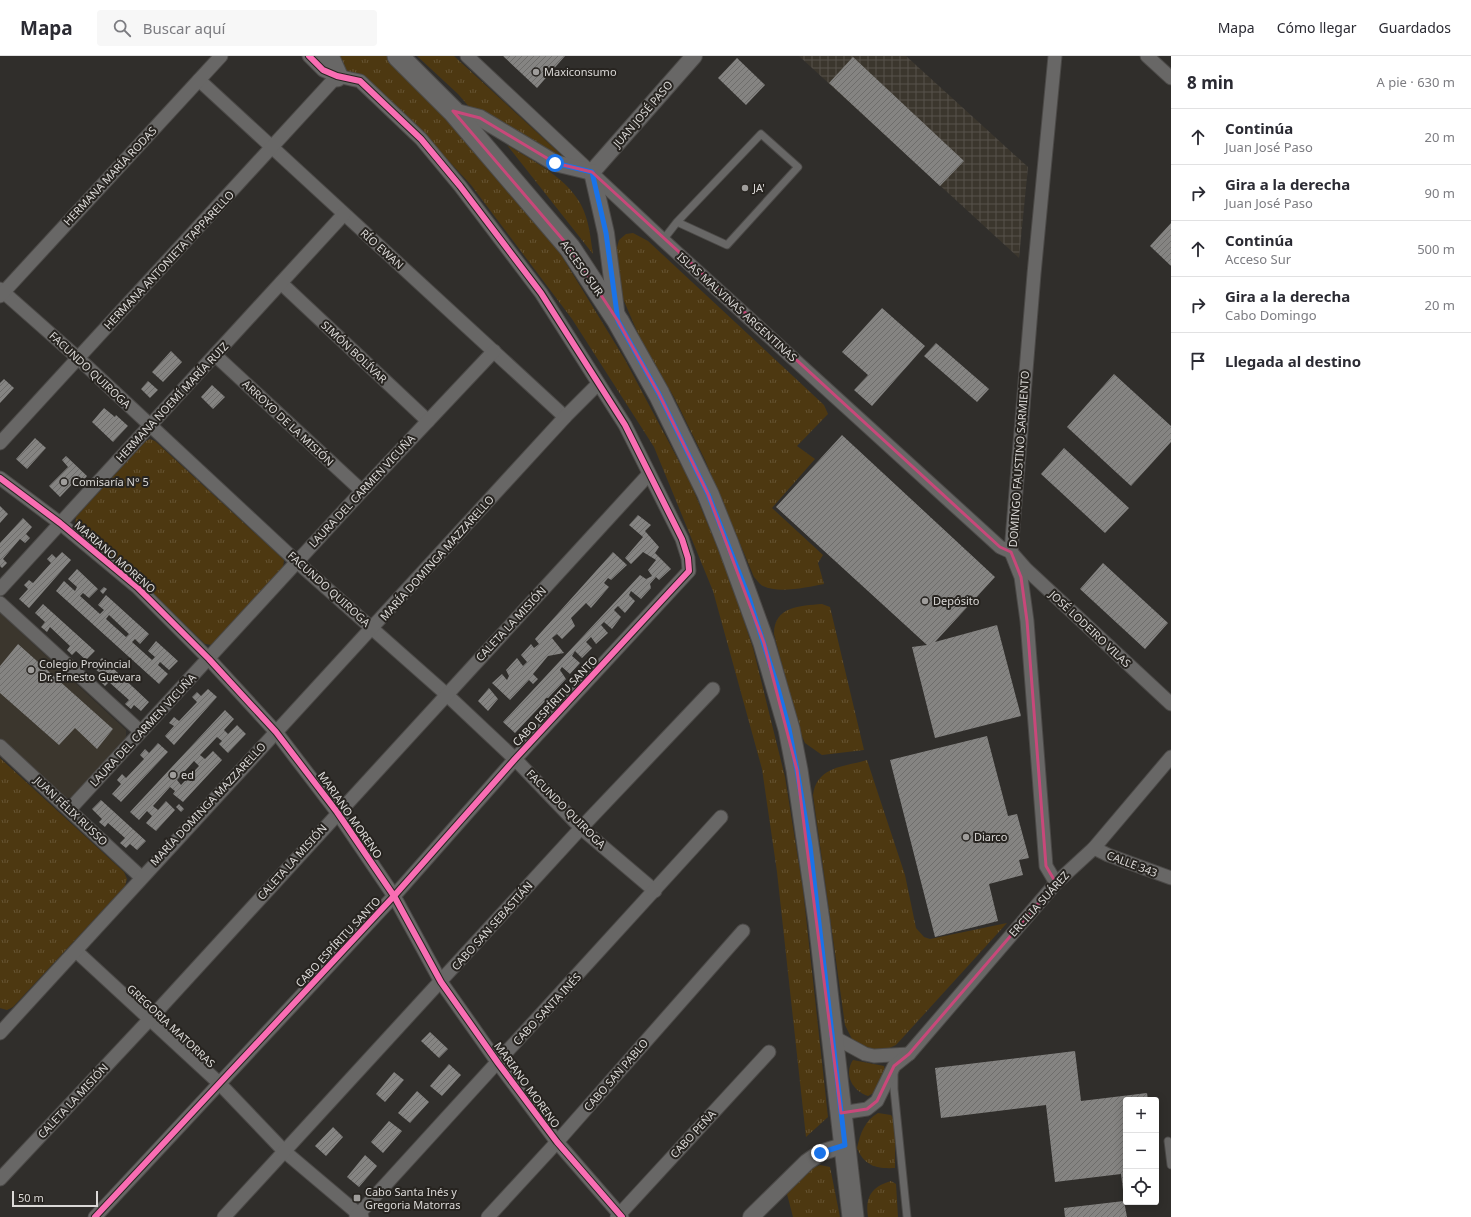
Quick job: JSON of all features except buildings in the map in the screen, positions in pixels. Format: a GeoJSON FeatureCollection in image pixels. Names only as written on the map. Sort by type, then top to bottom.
{"type":"FeatureCollection","features":[{"type":"Feature","properties":{"kind":"main road"},"geometry":{"type":"LineString","coordinates":[[328,56],[337,76]]}},
{"type":"Feature","properties":{"kind":"main road","name":"ACCESO SUR"},"geometry":{"type":"LineString","coordinates":[[398,56],[453,111],[570,248],[618,321],[659,394],[708,494],[749,598],[771,664],[789,729],[797,770],[811,854],[853,1217]]}},
{"type":"Feature","properties":{"kind":"street","name":"HERMANA MARÍA RODAS"},"geometry":{"type":"LineString","coordinates":[[1,293],[221,56]]}},
{"type":"Feature","properties":{"kind":"street"},"geometry":{"type":"LineString","coordinates":[[310,56],[323,70],[337,76],[360,81],[421,139],[460,186],[541,293],[625,425],[649,474]]}},
{"type":"Feature","properties":{"kind":"street","name":"ISLAS MALVINAS ARGENTINAS"},"geometry":{"type":"LineString","coordinates":[[467,56],[663,240],[1000,547],[1011,552]]}},
{"type":"Feature","properties":{"kind":"street","name":"JUAN JOSÉ PASO"},"geometry":{"type":"LineString","coordinates":[[592,172],[694,56]]}},
{"type":"Feature","properties":{"kind":"street","name":"DOMINGO FAUSTINO SARMIENTO"},"geometry":{"type":"LineString","coordinates":[[1055,56],[1034,274],[1011,552],[1021,577],[1027,621],[1046,866],[1056,883]]}},
{"type":"Feature","properties":{"kind":"street"},"geometry":{"type":"LineString","coordinates":[[1147,56],[1171,78]]}},
{"type":"Feature","properties":{"kind":"street","name":"HERMANA ANTONIETA TAPPARELLO"},"geometry":{"type":"LineString","coordinates":[[0,443],[337,76]]}},
{"type":"Feature","properties":{"kind":"street","name":"RÍO EWAN"},"geometry":{"type":"LineString","coordinates":[[199,80],[566,417]]}},
{"type":"Feature","properties":{"kind":"street"},"geometry":{"type":"LineString","coordinates":[[453,111],[480,118],[555,163],[592,172],[606,233],[618,321]]}},
{"type":"Feature","properties":{"kind":"street","name":"HERMANA NOEMÍ MARÍA RUIZ"},"geometry":{"type":"LineString","coordinates":[[0,589],[344,214]]}},
{"type":"Feature","properties":{"kind":"street","name":"SIMÓN BOLÍVAR"},"geometry":{"type":"LineString","coordinates":[[281,283],[428,421]]}},
{"type":"Feature","properties":{"kind":"street","name":"FACUNDO QUIROGA"},"geometry":{"type":"LineString","coordinates":[[1,293],[78,358],[297,562],[446,694],[515,759],[581,828],[655,892]]}},
{"type":"Feature","properties":{"kind":"street","name":"LAURA DEL CARMEN VICUÑA"},"geometry":{"type":"LineString","coordinates":[[70,809],[362,491],[494,351]]}},
{"type":"Feature","properties":{"kind":"street","name":"ARROYO DE LA MISIÓN"},"geometry":{"type":"LineString","coordinates":[[215,355],[362,491]]}},
{"type":"Feature","properties":{"kind":"street","name":"MARÍA DOMINGA MAZZARELLO"},"geometry":{"type":"LineString","coordinates":[[3,1025],[76,952],[141,877],[598,384]]}},
{"type":"Feature","properties":{"kind":"street","name":"CABO ESPÍRITU SANTO"},"geometry":{"type":"LineString","coordinates":[[95,1217],[394,896],[515,759],[689,571],[688,558],[682,539],[649,474]]}},
{"type":"Feature","properties":{"kind":"street","name":"CALETA LA MISIÓN"},"geometry":{"type":"LineString","coordinates":[[0,1179],[149,1020],[337,812],[649,474]]}},
{"type":"Feature","properties":{"kind":"street","name":"MARIANO MORENO"},"geometry":{"type":"LineString","coordinates":[[0,478],[60,523],[137,587],[209,659],[276,732],[337,812],[394,896],[441,982],[498,1063],[557,1142],[619,1216]]}},
{"type":"Feature","properties":{"kind":"street","name":"JOSÉ LODEIRO VILAS"},"geometry":{"type":"LineString","coordinates":[[1011,552],[1026,569],[1171,704]]}},
{"type":"Feature","properties":{"kind":"street"},"geometry":{"type":"LineString","coordinates":[[0,603],[140,731]]}},
{"type":"Feature","properties":{"kind":"street","name":"CABO SAN SEBASTIÁN"},"geometry":{"type":"LineString","coordinates":[[224,1217],[581,828],[713,689]]}},
{"type":"Feature","properties":{"kind":"street","name":"JUAN FÉLIX RUSSO"},"geometry":{"type":"LineString","coordinates":[[0,746],[70,809],[141,877]]}},
{"type":"Feature","properties":{"kind":"street","name":"ERCILIA SUÁREZ"},"geometry":{"type":"LineString","coordinates":[[841,1113],[867,1109],[877,1101],[894,1066],[909,1054],[1056,883],[1094,848],[1171,757]]}},
{"type":"Feature","properties":{"kind":"street","name":"CABO SANTA INÉS"},"geometry":{"type":"LineString","coordinates":[[359,1216],[655,892],[721,817]]}},
{"type":"Feature","properties":{"kind":"street","name":"CALLE 343"},"geometry":{"type":"LineString","coordinates":[[1094,848],[1108,855],[1171,878]]}},
{"type":"Feature","properties":{"kind":"street","name":"CABO SAN PABLO"},"geometry":{"type":"LineString","coordinates":[[488,1217],[557,1142],[743,931]]}},
{"type":"Feature","properties":{"kind":"street","name":"GREGORIA MATORRAS"},"geometry":{"type":"LineString","coordinates":[[76,952],[219,1083],[284,1151],[359,1216]]}},
{"type":"Feature","properties":{"kind":"street"},"geometry":{"type":"LineString","coordinates":[[832,1036],[865,1054],[909,1054]]}},
{"type":"Feature","properties":{"kind":"street","name":"CABO PEÑA"},"geometry":{"type":"LineString","coordinates":[[619,1216],[768,1052]]}},
{"type":"Feature","properties":{"kind":"street"},"geometry":{"type":"LineString","coordinates":[[751,1217],[807,1162],[820,1153],[845,1145]]}},
{"type":"Feature","properties":{"kind":"lane"},"geometry":{"type":"LineString","coordinates":[[663,240],[677,222],[761,134],[798,167],[727,245],[677,222]]}},
{"type":"Feature","properties":{"kind":"lane"},"geometry":{"type":"LineString","coordinates":[[894,1066],[894,1089],[906,1217]]}},
{"type":"Feature","properties":{"kind":"lane"},"geometry":{"type":"LineString","coordinates":[[1168,1141],[1171,1165]]}},
{"type":"Feature","properties":{"kind":"highlighted area"},"geometry":{"type":"Polygon","coordinates":[[[453,111],[480,118],[555,163],[592,172],[1000,547],[1011,552],[1021,577],[1027,621],[1046,866],[1056,883],[909,1054],[894,1066],[877,1101],[867,1109],[841,1113],[797,770],[764,643],[708,494],[659,394],[618,321],[570,248],[453,111]]]}},
{"type":"Feature","properties":{"kind":"shaded area"},"geometry":{"type":"Polygon","coordinates":[[[799,56],[906,56],[1028,167],[1019,258],[799,56]]]}},
{"type":"Feature","properties":{"kind":"shaded area","name":"Colegio Provincial Dr. Ernesto Guevara"},"geometry":{"type":"Polygon","coordinates":[[[0,613],[126,730],[126,737],[124,741],[72,797],[68,798],[61,796],[0,738],[0,613]]]}},
{"type":"Feature","properties":{"kind":"green space"},"geometry":{"type":"Polygon","coordinates":[[[334,56],[388,56],[492,169],[552,240],[624,358],[690,482],[726,568],[753,648],[785,777],[803,890],[828,1117],[806,1137],[777,872],[762,769],[713,591],[654,447],[572,319],[471,185],[409,118],[379,90],[343,69],[334,56]]]}},
{"type":"Feature","properties":{"kind":"green space"},"geometry":{"type":"Polygon","coordinates":[[[417,56],[454,56],[568,161],[471,109],[458,94],[417,56]]]}},
{"type":"Feature","properties":{"kind":"green space"},"geometry":{"type":"Polygon","coordinates":[[[507,145],[542,166],[574,194],[586,217],[593,254],[507,145]]]}},
{"type":"Feature","properties":{"kind":"green space"},"geometry":{"type":"Polygon","coordinates":[[[633,233],[648,241],[824,405],[828,414],[797,446],[815,459],[772,508],[823,555],[818,563],[824,584],[785,590],[770,588],[762,585],[754,577],[705,460],[675,399],[639,336],[621,294],[616,251],[619,240],[626,234],[633,233]]]}},
{"type":"Feature","properties":{"kind":"green space"},"geometry":{"type":"Polygon","coordinates":[[[150,439],[155,441],[284,560],[283,568],[212,645],[205,644],[142,583],[75,524],[76,517],[146,441],[150,439]]]}},
{"type":"Feature","properties":{"kind":"green space"},"geometry":{"type":"Polygon","coordinates":[[[822,604],[830,607],[864,750],[822,755],[805,743],[800,732],[774,634],[775,625],[778,618],[790,609],[822,604]]]}},
{"type":"Feature","properties":{"kind":"green space"},"geometry":{"type":"Polygon","coordinates":[[[0,758],[124,872],[127,879],[125,886],[13,1007],[7,1010],[0,1008],[0,758]]]}},
{"type":"Feature","properties":{"kind":"green space"},"geometry":{"type":"Polygon","coordinates":[[[867,760],[905,875],[916,928],[924,937],[930,939],[1007,923],[896,1045],[885,1050],[865,1048],[852,1039],[845,1025],[813,795],[820,778],[826,773],[833,769],[867,760]]]}},
{"type":"Feature","properties":{"kind":"green space"},"geometry":{"type":"Polygon","coordinates":[[[853,1060],[884,1066],[886,1074],[874,1093],[868,1096],[863,1094],[851,1082],[849,1071],[853,1060]]]}},
{"type":"Feature","properties":{"kind":"green space"},"geometry":{"type":"Polygon","coordinates":[[[878,1113],[891,1115],[895,1121],[895,1168],[882,1168],[867,1163],[857,1148],[866,1123],[878,1113]]]}},
{"type":"Feature","properties":{"kind":"green space"},"geometry":{"type":"Polygon","coordinates":[[[820,1165],[830,1167],[840,1217],[793,1217],[787,1194],[801,1176],[820,1165]]]}},
{"type":"Feature","properties":{"kind":"green space"},"geometry":{"type":"Polygon","coordinates":[[[891,1181],[896,1184],[898,1217],[868,1217],[867,1210],[871,1194],[879,1186],[891,1181]]]}},
{"type":"Feature","properties":{"kind":"cycle path"},"geometry":{"type":"LineString","coordinates":[[95,1217],[394,896],[515,759],[689,571],[688,558],[682,539],[625,425],[541,293],[460,186],[421,139],[360,81],[337,76],[323,70],[309,56]]}},
{"type":"Feature","properties":{"kind":"cycle path"},"geometry":{"type":"LineString","coordinates":[[0,478],[60,523],[137,587],[209,659],[276,732],[337,812],[394,896],[441,982],[498,1063],[557,1142],[622,1217]]}},
{"type":"Feature","properties":{"kind":"place","name":"Maxiconsumo"},"geometry":{"type":"Point","coordinates":[536,72]}},
{"type":"Feature","properties":{"kind":"place","name":"JA'"},"geometry":{"type":"Point","coordinates":[745,188]}},
{"type":"Feature","properties":{"kind":"place","name":"Comisaría N° 5"},"geometry":{"type":"Point","coordinates":[64,482]}},
{"type":"Feature","properties":{"kind":"place","name":"Depósito"},"geometry":{"type":"Point","coordinates":[925,601]}},
{"type":"Feature","properties":{"kind":"place","name":"Colegio Provincial Dr. Ernesto Guevara"},"geometry":{"type":"Point","coordinates":[31,670]}},
{"type":"Feature","properties":{"kind":"place","name":"ed"},"geometry":{"type":"Point","coordinates":[173,775]}},
{"type":"Feature","properties":{"kind":"place","name":"Diarco"},"geometry":{"type":"Point","coordinates":[966,837]}},
{"type":"Feature","properties":{"kind":"place","name":"Cabo Santa Inés y Gregoria Matorras"},"geometry":{"type":"Point","coordinates":[357,1198]}},
{"type":"Feature","properties":{"kind":"route"},"geometry":{"type":"LineString","coordinates":[[555,163],[592,172],[606,233],[618,321],[659,394],[708,494],[749,598],[777,685],[789,729],[810,846],[845,1145],[820,1153]]}}]}
